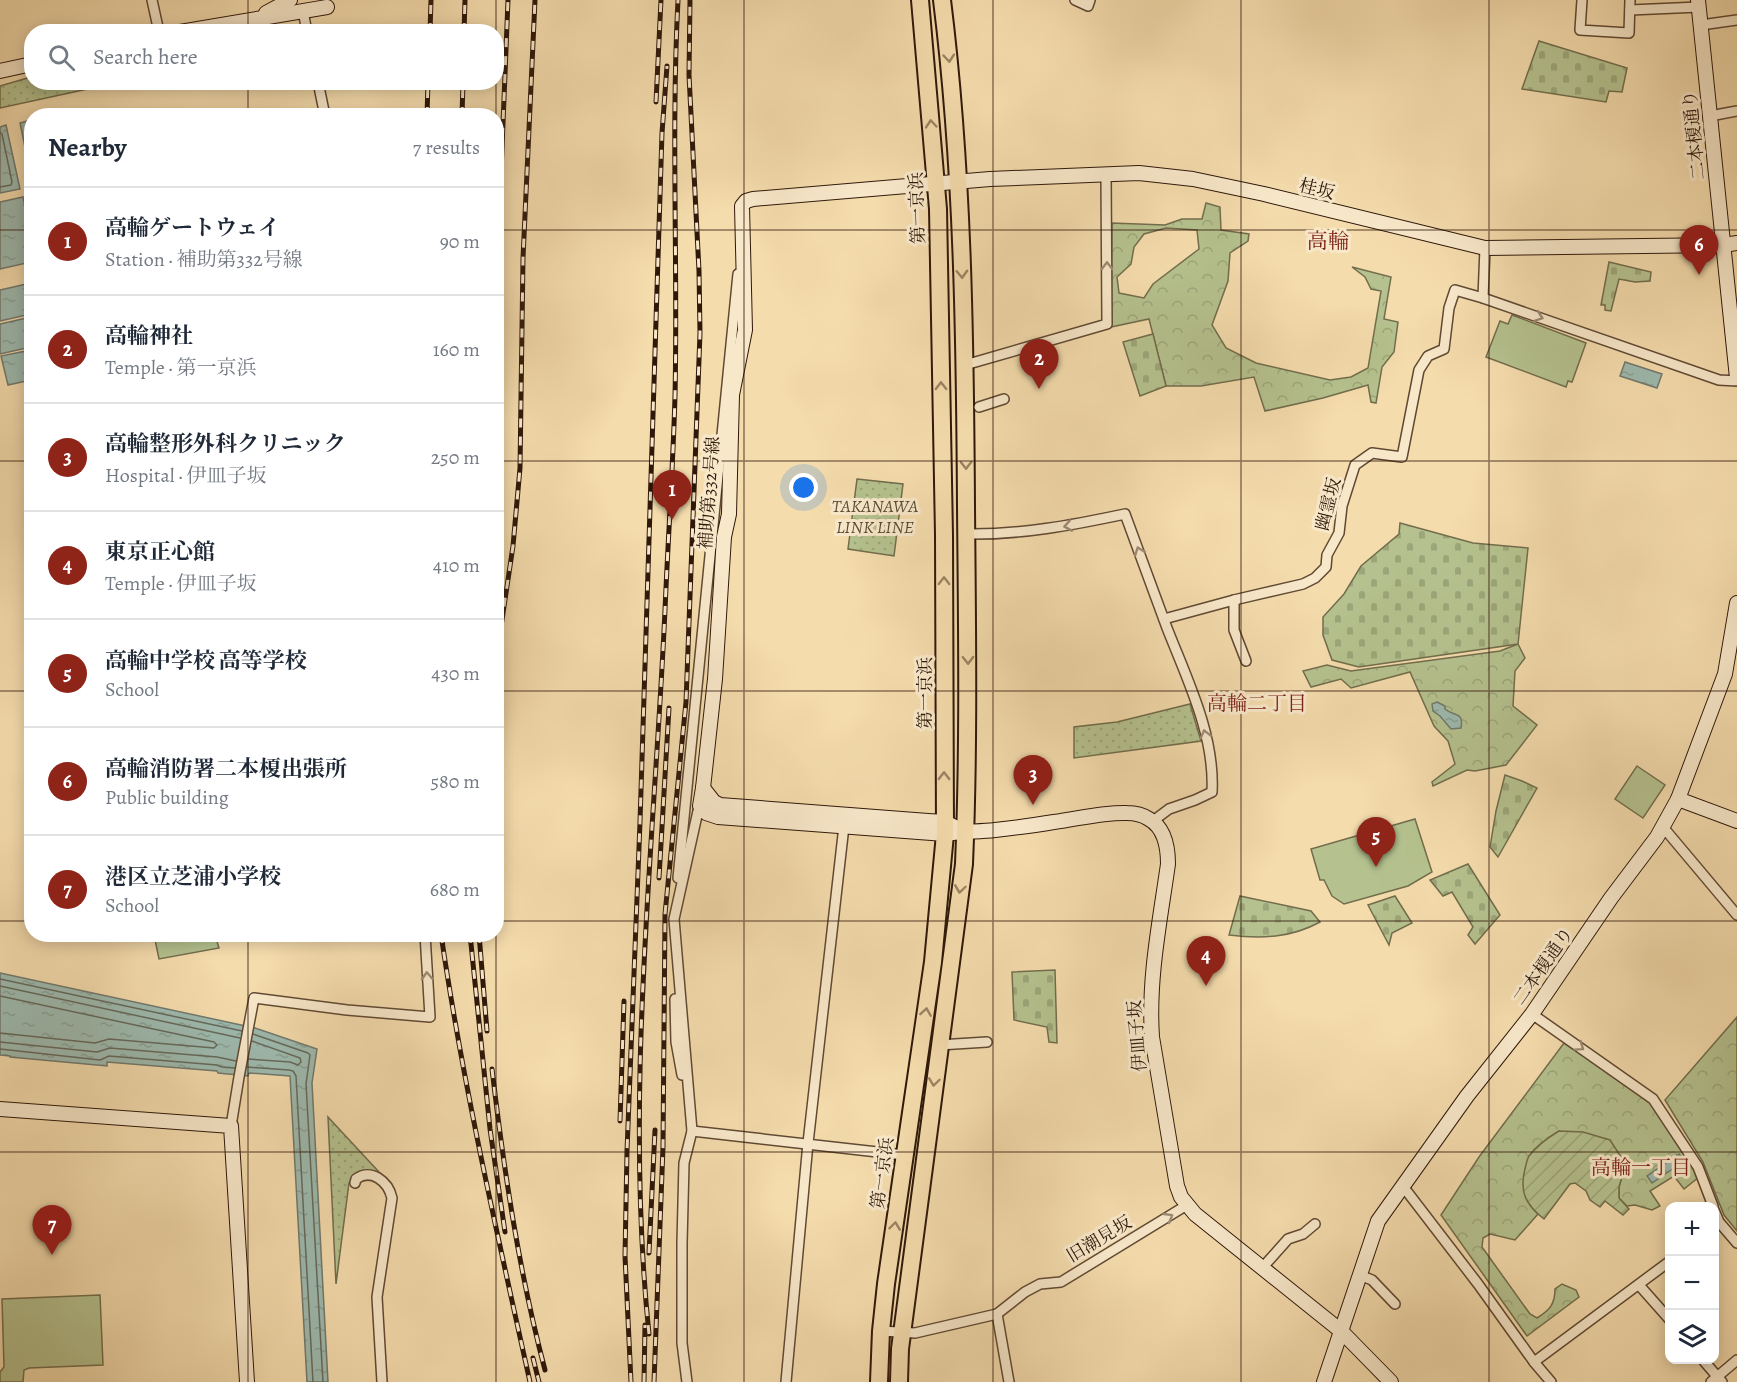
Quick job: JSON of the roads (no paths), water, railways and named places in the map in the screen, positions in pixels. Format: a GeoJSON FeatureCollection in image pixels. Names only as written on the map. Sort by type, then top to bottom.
{"type":"FeatureCollection","features":[{"type":"Feature","properties":{"kind":"highway","name":"第一京浜"},"geometry":{"type":"LineString","coordinates":[[879,1382],[886,1284],[933,962],[945,828],[944,536],[937,183],[920,0]]}},
{"type":"Feature","properties":{"kind":"highway"},"geometry":{"type":"LineString","coordinates":[[899,1382],[902,1333],[964,864],[968,699],[965,365],[959,181],[942,0]]}},
{"type":"Feature","properties":{"kind":"highway"},"geometry":{"type":"LineString","coordinates":[[938,249],[962,248]]}},
{"type":"Feature","properties":{"kind":"highway"},"geometry":{"type":"LineString","coordinates":[[886,1284],[890,1290],[896,1292],[909,1286]]}},
{"type":"Feature","properties":{"kind":"highway"},"geometry":{"type":"LineString","coordinates":[[879,1382],[882,1373],[893,1370],[899,1382]]}},
{"type":"Feature","properties":{"kind":"street"},"geometry":{"type":"LineString","coordinates":[[152,0],[157,24]]}},
{"type":"Feature","properties":{"kind":"street"},"geometry":{"type":"LineString","coordinates":[[257,18],[290,0]]}},
{"type":"Feature","properties":{"kind":"street"},"geometry":{"type":"LineString","coordinates":[[1075,0],[1088,6],[1090,0]]}},
{"type":"Feature","properties":{"kind":"street"},"geometry":{"type":"LineString","coordinates":[[1582,0],[1580,30],[1629,33],[1630,5],[1698,3]]}},
{"type":"Feature","properties":{"kind":"street","name":"二本榎通り"},"geometry":{"type":"LineString","coordinates":[[1698,3],[1710,116],[1730,244],[1726,267],[1737,380]]}},
{"type":"Feature","properties":{"kind":"street"},"geometry":{"type":"LineString","coordinates":[[224,24],[327,7]]}},
{"type":"Feature","properties":{"kind":"street"},"geometry":{"type":"LineString","coordinates":[[303,11],[305,24]]}},
{"type":"Feature","properties":{"kind":"street"},"geometry":{"type":"LineString","coordinates":[[1701,25],[1737,20]]}},
{"type":"Feature","properties":{"kind":"street"},"geometry":{"type":"LineString","coordinates":[[0,71],[24,66]]}},
{"type":"Feature","properties":{"kind":"street"},"geometry":{"type":"LineString","coordinates":[[320,90],[324,108]]}},
{"type":"Feature","properties":{"kind":"street"},"geometry":{"type":"LineString","coordinates":[[1710,116],[1737,111]]}},
{"type":"Feature","properties":{"kind":"street","name":"桂坂"},"geometry":{"type":"LineString","coordinates":[[746,201],[862,188],[959,181],[1139,173],[1193,179],[1264,194],[1485,248],[1730,244]]}},
{"type":"Feature","properties":{"kind":"street"},"geometry":{"type":"LineString","coordinates":[[965,365],[1107,324],[1106,174]]}},
{"type":"Feature","properties":{"kind":"street"},"geometry":{"type":"LineString","coordinates":[[687,1382],[682,1343],[682,1243],[684,1163],[692,1131],[676,1042],[674,919],[746,201]]}},
{"type":"Feature","properties":{"kind":"street","name":"補助第332号線"},"geometry":{"type":"LineString","coordinates":[[746,201],[741,213],[745,263],[745,330],[732,395],[729,514],[724,537],[715,679],[700,806],[706,813],[717,817],[945,828]]}},
{"type":"Feature","properties":{"kind":"street"},"geometry":{"type":"LineString","coordinates":[[1485,248],[1483,298],[1719,380],[1737,380]]}},
{"type":"Feature","properties":{"kind":"street","name":"幽霊坂"},"geometry":{"type":"LineString","coordinates":[[1164,619],[1303,584],[1315,578],[1326,567],[1327,555],[1339,533],[1342,506],[1355,465],[1372,453],[1402,457],[1419,370],[1428,356],[1444,349],[1448,316],[1455,290],[1483,298]]}},
{"type":"Feature","properties":{"kind":"street"},"geometry":{"type":"LineString","coordinates":[[979,407],[1004,399]]}},
{"type":"Feature","properties":{"kind":"street"},"geometry":{"type":"LineString","coordinates":[[674,919],[698,811],[965,831],[993,830],[1110,813],[1130,813],[1153,821],[1169,808],[1212,792],[1213,776],[1207,738],[1125,514],[1062,527],[966,534]]}},
{"type":"Feature","properties":{"kind":"street"},"geometry":{"type":"LineString","coordinates":[[1234,600],[1234,630],[1246,661]]}},
{"type":"Feature","properties":{"kind":"street","name":"二本榎通り"},"geometry":{"type":"LineString","coordinates":[[1323,1382],[1378,1221],[1467,1096],[1532,1014],[1611,898],[1663,827],[1678,798],[1733,657],[1737,603]]}},
{"type":"Feature","properties":{"kind":"street"},"geometry":{"type":"LineString","coordinates":[[1678,798],[1737,821]]}},
{"type":"Feature","properties":{"kind":"street","name":"伊皿子坂"},"geometry":{"type":"LineString","coordinates":[[1153,821],[1161,831],[1168,853],[1152,985],[1152,1037],[1177,1186],[1187,1205],[1210,1227],[1341,1331],[1392,1382]]}},
{"type":"Feature","properties":{"kind":"street"},"geometry":{"type":"LineString","coordinates":[[786,1382],[808,1143],[844,826],[945,828]]}},
{"type":"Feature","properties":{"kind":"street"},"geometry":{"type":"LineString","coordinates":[[1663,827],[1737,915]]}},
{"type":"Feature","properties":{"kind":"street"},"geometry":{"type":"LineString","coordinates":[[247,1382],[231,1126],[254,998],[347,1010],[430,1017],[425,942]]}},
{"type":"Feature","properties":{"kind":"street"},"geometry":{"type":"LineString","coordinates":[[1532,1014],[1653,1099],[1698,1167],[1712,1202]]}},
{"type":"Feature","properties":{"kind":"street"},"geometry":{"type":"LineString","coordinates":[[939,1045],[987,1042]]}},
{"type":"Feature","properties":{"kind":"street"},"geometry":{"type":"LineString","coordinates":[[0,1109],[231,1126]]}},
{"type":"Feature","properties":{"kind":"street"},"geometry":{"type":"LineString","coordinates":[[692,1131],[904,1155]]}},
{"type":"Feature","properties":{"kind":"street"},"geometry":{"type":"LineString","coordinates":[[355,1183],[356,1179],[368,1174],[378,1177],[391,1192],[392,1198],[377,1298],[382,1382]]}},
{"type":"Feature","properties":{"kind":"street"},"geometry":{"type":"LineString","coordinates":[[1402,1185],[1551,1382]]}},
{"type":"Feature","properties":{"kind":"street","name":"旧潮見坂"},"geometry":{"type":"LineString","coordinates":[[997,1314],[1025,1292],[1040,1284],[1064,1280],[1187,1205]]}},
{"type":"Feature","properties":{"kind":"street"},"geometry":{"type":"LineString","coordinates":[[1263,1267],[1288,1239],[1303,1233],[1314,1224]]}},
{"type":"Feature","properties":{"kind":"street"},"geometry":{"type":"LineString","coordinates":[[1719,1226],[1737,1243]]}},
{"type":"Feature","properties":{"kind":"street"},"geometry":{"type":"LineString","coordinates":[[1534,1362],[1665,1265]]}},
{"type":"Feature","properties":{"kind":"street"},"geometry":{"type":"LineString","coordinates":[[1367,1278],[1372,1280],[1395,1304]]}},
{"type":"Feature","properties":{"kind":"street"},"geometry":{"type":"LineString","coordinates":[[1639,1285],[1665,1314]]}},
{"type":"Feature","properties":{"kind":"street"},"geometry":{"type":"LineString","coordinates":[[881,1331],[902,1333],[928,1331],[997,1314],[1010,1382]]}},
{"type":"Feature","properties":{"kind":"street"},"geometry":{"type":"LineString","coordinates":[[1706,1364],[1717,1380],[1737,1360]]}},
{"type":"Feature","properties":{"kind":"water"},"geometry":{"type":"Polygon","coordinates":[[[24,122],[24,142],[20,123],[24,122]]]}},
{"type":"Feature","properties":{"kind":"water"},"geometry":{"type":"Polygon","coordinates":[[[6,125],[20,189],[0,193],[0,127],[6,125]]]}},
{"type":"Feature","properties":{"kind":"water"},"geometry":{"type":"Polygon","coordinates":[[[23,197],[24,202],[24,264],[0,269],[0,202],[23,197]]]}},
{"type":"Feature","properties":{"kind":"water"},"geometry":{"type":"Polygon","coordinates":[[[24,285],[24,316],[0,321],[0,290],[24,285]]]}},
{"type":"Feature","properties":{"kind":"water"},"geometry":{"type":"Polygon","coordinates":[[[24,319],[24,349],[0,354],[0,324],[24,319]]]}},
{"type":"Feature","properties":{"kind":"water"},"geometry":{"type":"Polygon","coordinates":[[[24,351],[24,382],[8,385],[1,356],[24,351]]]}},
{"type":"Feature","properties":{"kind":"water"},"geometry":{"type":"Polygon","coordinates":[[[1625,362],[1662,374],[1657,388],[1620,376],[1625,362]]]}},
{"type":"Feature","properties":{"kind":"water"},"geometry":{"type":"Polygon","coordinates":[[[1437,702],[1460,717],[1461,728],[1451,729],[1433,711],[1432,704],[1437,702]]]}},
{"type":"Feature","properties":{"kind":"water"},"geometry":{"type":"Polygon","coordinates":[[[0,973],[255,1028],[317,1049],[312,1083],[328,1382],[307,1382],[290,1076],[249,1073],[248,1076],[218,1073],[217,1071],[107,1062],[107,1066],[0,1055],[0,973]]]}},
{"type":"Feature","properties":{"kind":"water"},"geometry":{"type":"Polygon","coordinates":[[[1679,1154],[1684,1161],[1652,1183],[1647,1176],[1679,1154]]]}},
{"type":"Feature","properties":{"kind":"railway"},"geometry":{"type":"LineString","coordinates":[[430,24],[431,0]]}},
{"type":"Feature","properties":{"kind":"railway"},"geometry":{"type":"LineString","coordinates":[[464,24],[465,0]]}},
{"type":"Feature","properties":{"kind":"railway"},"geometry":{"type":"LineString","coordinates":[[504,108],[508,0]]}},
{"type":"Feature","properties":{"kind":"railway"},"geometry":{"type":"LineString","coordinates":[[504,606],[513,546],[520,468],[523,258],[535,0]]}},
{"type":"Feature","properties":{"kind":"railway"},"geometry":{"type":"LineString","coordinates":[[656,102],[661,0]]}},
{"type":"Feature","properties":{"kind":"railway"},"geometry":{"type":"LineString","coordinates":[[649,1334],[642,1244],[639,1153],[640,1063],[674,423],[675,99],[678,0]]}},
{"type":"Feature","properties":{"kind":"railway"},"geometry":{"type":"LineString","coordinates":[[654,1382],[663,1147],[665,914],[686,702],[700,333],[689,75],[690,0]]}},
{"type":"Feature","properties":{"kind":"railway"},"geometry":{"type":"LineString","coordinates":[[631,1382],[625,1256],[627,1151],[662,133],[667,66]]}},
{"type":"Feature","properties":{"kind":"railway"},"geometry":{"type":"LineString","coordinates":[[427,108],[428,90]]}},
{"type":"Feature","properties":{"kind":"railway"},"geometry":{"type":"LineString","coordinates":[[462,108],[463,90]]}},
{"type":"Feature","properties":{"kind":"railway"},"geometry":{"type":"LineString","coordinates":[[659,878],[669,708]]}},
{"type":"Feature","properties":{"kind":"railway"},"geometry":{"type":"LineString","coordinates":[[442,942],[470,1103],[530,1382]]}},
{"type":"Feature","properties":{"kind":"railway"},"geometry":{"type":"LineString","coordinates":[[471,942],[490,1129],[505,1232]]}},
{"type":"Feature","properties":{"kind":"railway"},"geometry":{"type":"LineString","coordinates":[[480,942],[487,1031]]}},
{"type":"Feature","properties":{"kind":"railway"},"geometry":{"type":"LineString","coordinates":[[620,1121],[624,1001]]}},
{"type":"Feature","properties":{"kind":"railway"},"geometry":{"type":"LineString","coordinates":[[492,1069],[513,1221],[527,1296],[545,1370]]}},
{"type":"Feature","properties":{"kind":"railway"},"geometry":{"type":"LineString","coordinates":[[649,1253],[655,1130]]}},
{"type":"Feature","properties":{"kind":"railway"},"geometry":{"type":"LineString","coordinates":[[644,1382],[645,1325]]}},
{"type":"Feature","properties":{"kind":"railway"},"geometry":{"type":"LineString","coordinates":[[533,1358],[539,1382]]}},
{"type":"Feature","properties":{"kind":"place","name":"高輪消防署二本榎出張所"},"geometry":{"type":"Point","coordinates":[1699,275]}},
{"type":"Feature","properties":{"kind":"place","name":"高輪神社"},"geometry":{"type":"Point","coordinates":[1039,389]}},
{"type":"Feature","properties":{"kind":"place","name":"高輪ゲートウェイ"},"geometry":{"type":"Point","coordinates":[672,520]}},
{"type":"Feature","properties":{"kind":"place","name":"高輪整形外科クリニック"},"geometry":{"type":"Point","coordinates":[1033,805]}},
{"type":"Feature","properties":{"kind":"place","name":"高輪中学校 高等学校"},"geometry":{"type":"Point","coordinates":[1376,867]}},
{"type":"Feature","properties":{"kind":"place","name":"東京正心館"},"geometry":{"type":"Point","coordinates":[1206,986]}},
{"type":"Feature","properties":{"kind":"place","name":"港区立芝浦小学校"},"geometry":{"type":"Point","coordinates":[52,1255]}},
{"type":"Feature","properties":{"kind":"district","name":"高輪"},"geometry":{"type":"Point","coordinates":[1328,241]}},
{"type":"Feature","properties":{"kind":"district","name":"高輪二丁目"},"geometry":{"type":"Point","coordinates":[1257,703]}},
{"type":"Feature","properties":{"kind":"district","name":"高輪一丁目"},"geometry":{"type":"Point","coordinates":[1641,1167]}},
{"type":"Feature","properties":{"kind":"park label","name":"TAKANAWA LINK LINE"},"geometry":{"type":"Point","coordinates":[875,516]}}]}
